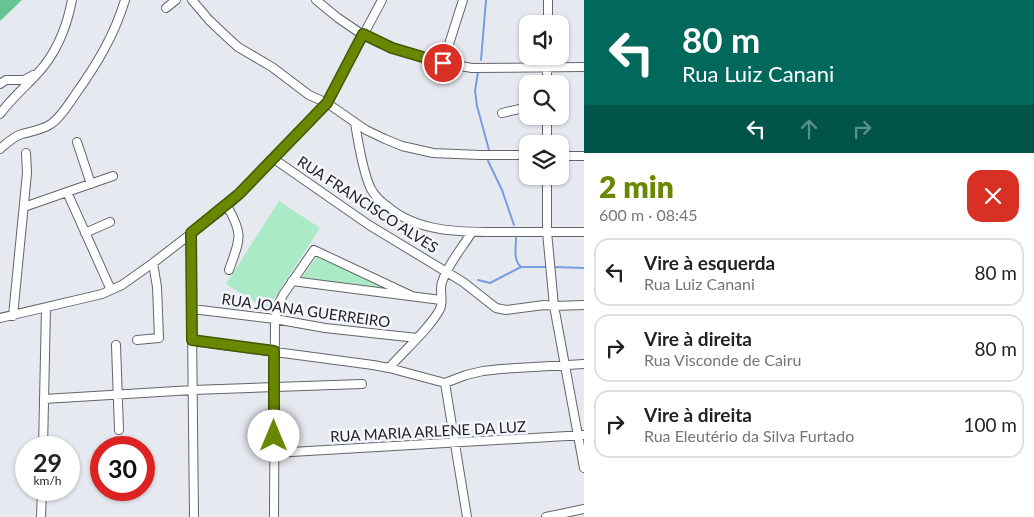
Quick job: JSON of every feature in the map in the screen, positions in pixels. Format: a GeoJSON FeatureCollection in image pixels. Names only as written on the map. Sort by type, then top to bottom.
{"type":"FeatureCollection","features":[{"type":"Feature","properties":{"kind":"street"},"geometry":{"type":"LineString","coordinates":[[0,114],[9,102],[39,72],[50,56],[69,15],[72,0]]}},
{"type":"Feature","properties":{"kind":"street"},"geometry":{"type":"LineString","coordinates":[[0,149],[16,136],[43,129],[58,118],[102,54],[116,26],[125,0]]}},
{"type":"Feature","properties":{"kind":"street"},"geometry":{"type":"LineString","coordinates":[[166,8],[176,0]]}},
{"type":"Feature","properties":{"kind":"street"},"geometry":{"type":"LineString","coordinates":[[192,0],[209,20],[238,47],[272,67],[310,95],[327,103],[366,130],[385,139],[418,150],[456,154],[519,155]]}},
{"type":"Feature","properties":{"kind":"street"},"geometry":{"type":"LineString","coordinates":[[316,0],[338,18],[363,34],[392,48],[443,63],[472,68],[584,67]]}},
{"type":"Feature","properties":{"kind":"street"},"geometry":{"type":"LineString","coordinates":[[0,318],[46,308],[111,290],[127,282],[227,206],[327,103],[382,0]]}},
{"type":"Feature","properties":{"kind":"street"},"geometry":{"type":"LineString","coordinates":[[443,63],[464,0]]}},
{"type":"Feature","properties":{"kind":"street"},"geometry":{"type":"LineString","coordinates":[[548,0],[548,15]]}},
{"type":"Feature","properties":{"kind":"street"},"geometry":{"type":"LineString","coordinates":[[547,67],[547,75]]}},
{"type":"Feature","properties":{"kind":"street"},"geometry":{"type":"LineString","coordinates":[[0,84],[6,80],[24,80],[39,72]]}},
{"type":"Feature","properties":{"kind":"street"},"geometry":{"type":"LineString","coordinates":[[502,113],[519,109]]}},
{"type":"Feature","properties":{"kind":"street"},"geometry":{"type":"LineString","coordinates":[[355,123],[371,189],[392,211],[408,220],[443,229],[472,232],[584,232]]}},
{"type":"Feature","properties":{"kind":"street"},"geometry":{"type":"LineString","coordinates":[[77,142],[91,184]]}},
{"type":"Feature","properties":{"kind":"street"},"geometry":{"type":"LineString","coordinates":[[13,316],[27,173],[26,153]]}},
{"type":"Feature","properties":{"kind":"street"},"geometry":{"type":"LineString","coordinates":[[569,156],[584,156]]}},
{"type":"Feature","properties":{"kind":"street","name":"RUA FRANCISCO ALVES"},"geometry":{"type":"LineString","coordinates":[[274,159],[369,225],[468,286],[496,308],[506,310],[534,305],[584,305]]}},
{"type":"Feature","properties":{"kind":"street"},"geometry":{"type":"LineString","coordinates":[[24,207],[113,176]]}},
{"type":"Feature","properties":{"kind":"street"},"geometry":{"type":"LineString","coordinates":[[547,185],[547,232],[554,306],[564,364],[581,436],[584,468]]}},
{"type":"Feature","properties":{"kind":"street"},"geometry":{"type":"LineString","coordinates":[[67,192],[111,290]]}},
{"type":"Feature","properties":{"kind":"street"},"geometry":{"type":"LineString","coordinates":[[227,206],[235,220],[239,233],[238,247],[229,270]]}},
{"type":"Feature","properties":{"kind":"street"},"geometry":{"type":"LineString","coordinates":[[85,233],[110,222]]}},
{"type":"Feature","properties":{"kind":"street"},"geometry":{"type":"LineString","coordinates":[[389,368],[430,323],[440,309],[441,289],[446,272],[472,232]]}},
{"type":"Feature","properties":{"kind":"street"},"geometry":{"type":"LineString","coordinates":[[191,233],[194,517]]}},
{"type":"Feature","properties":{"kind":"street"},"geometry":{"type":"LineString","coordinates":[[274,517],[275,319],[279,303],[292,282],[314,250],[412,296]]}},
{"type":"Feature","properties":{"kind":"street"},"geometry":{"type":"LineString","coordinates":[[138,340],[159,338],[157,287],[153,263]]}},
{"type":"Feature","properties":{"kind":"street"},"geometry":{"type":"LineString","coordinates":[[292,282],[441,300]]}},
{"type":"Feature","properties":{"kind":"street"},"geometry":{"type":"LineString","coordinates":[[43,436],[46,308]]}},
{"type":"Feature","properties":{"kind":"street","name":"RUA JOANA GUERREIRO"},"geometry":{"type":"LineString","coordinates":[[192,309],[275,319],[325,328],[417,338]]}},
{"type":"Feature","properties":{"kind":"street"},"geometry":{"type":"LineString","coordinates":[[192,340],[389,368],[445,383],[483,371],[584,364]]}},
{"type":"Feature","properties":{"kind":"street"},"geometry":{"type":"LineString","coordinates":[[116,345],[119,430]]}},
{"type":"Feature","properties":{"kind":"street"},"geometry":{"type":"LineString","coordinates":[[445,383],[467,517]]}},
{"type":"Feature","properties":{"kind":"street"},"geometry":{"type":"LineString","coordinates":[[44,400],[193,390],[362,384]]}},
{"type":"Feature","properties":{"kind":"street","name":"RUA MARIA ARLENE DA LUZ"},"geometry":{"type":"LineString","coordinates":[[274,453],[581,436]]}},
{"type":"Feature","properties":{"kind":"street"},"geometry":{"type":"LineString","coordinates":[[41,517],[42,501]]}},
{"type":"Feature","properties":{"kind":"street"},"geometry":{"type":"LineString","coordinates":[[546,517],[584,510]]}},
{"type":"Feature","properties":{"kind":"green space"},"geometry":{"type":"Polygon","coordinates":[[[0,0],[22,0],[0,21],[0,0]]]}},
{"type":"Feature","properties":{"kind":"green space"},"geometry":{"type":"Polygon","coordinates":[[[279,201],[320,228],[267,310],[226,284],[279,201]]]}},
{"type":"Feature","properties":{"kind":"green space"},"geometry":{"type":"Polygon","coordinates":[[[318,255],[382,285],[382,288],[301,279],[318,255]]]}},
{"type":"Feature","properties":{"kind":"waterway"},"geometry":{"type":"LineString","coordinates":[[481,60],[486,0]]}},
{"type":"Feature","properties":{"kind":"waterway"},"geometry":{"type":"LineString","coordinates":[[478,72],[475,91],[477,106],[489,150]]}},
{"type":"Feature","properties":{"kind":"waterway"},"geometry":{"type":"LineString","coordinates":[[488,161],[502,190],[514,225]]}},
{"type":"Feature","properties":{"kind":"waterway"},"geometry":{"type":"LineString","coordinates":[[516,238],[516,257],[521,267]]}},
{"type":"Feature","properties":{"kind":"waterway"},"geometry":{"type":"LineString","coordinates":[[478,280],[490,283],[521,267],[547,267]]}},
{"type":"Feature","properties":{"kind":"waterway"},"geometry":{"type":"LineString","coordinates":[[554,267],[584,268]]}},
{"type":"Feature","properties":{"kind":"route"},"geometry":{"type":"LineString","coordinates":[[274,436],[274,351],[192,340],[191,233],[227,206],[327,103],[363,34],[392,48],[443,63]]}}]}
